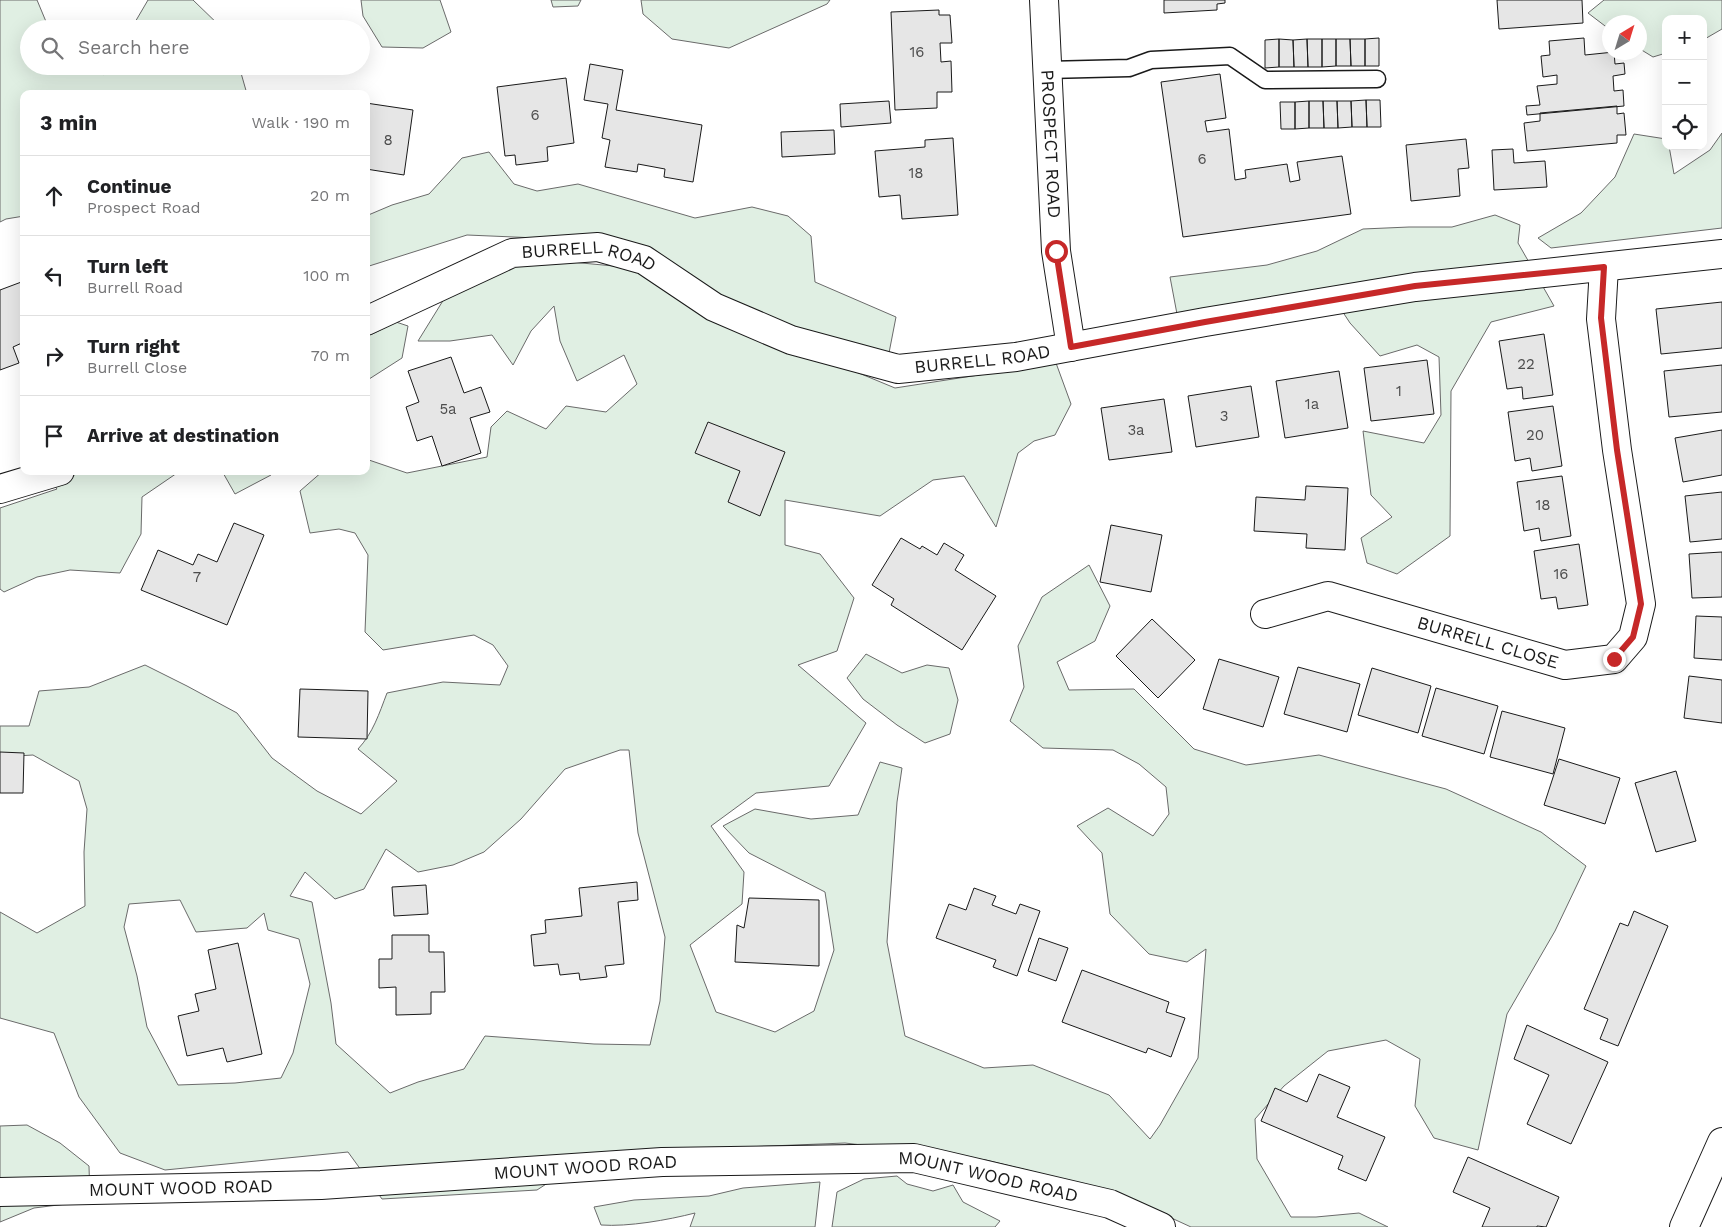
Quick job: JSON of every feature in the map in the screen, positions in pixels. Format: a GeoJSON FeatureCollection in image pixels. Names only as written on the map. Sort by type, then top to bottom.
{"type":"FeatureCollection","features":[{"type":"Feature","properties":{"kind":"street","name":"PROSPECT ROAD"},"geometry":{"type":"LineString","coordinates":[[1044,0],[1056,251],[1071,347]]}},
{"type":"Feature","properties":{"kind":"street","name":"BURRELL ROAD"},"geometry":{"type":"LineString","coordinates":[[370,319],[512,253],[598,247],[644,260],[714,307],[790,340],[898,368],[1016,357],[1415,286],[1722,254]]}},
{"type":"Feature","properties":{"kind":"street","name":"BURRELL CLOSE"},"geometry":{"type":"LineString","coordinates":[[1265,614],[1328,596],[1565,665],[1614,659],[1633,637],[1641,604],[1617,450],[1601,318],[1604,267]]}},
{"type":"Feature","properties":{"kind":"street"},"geometry":{"type":"LineString","coordinates":[[0,489],[47,475]]}},
{"type":"Feature","properties":{"kind":"street"},"geometry":{"type":"LineString","coordinates":[[1684,1227],[1722,1142]]}},
{"type":"Feature","properties":{"kind":"street","name":"MOUNT WOOD ROAD"},"geometry":{"type":"LineString","coordinates":[[0,1192],[321,1184],[662,1162],[914,1158],[1110,1204],[1161,1227]]}},
{"type":"Feature","properties":{"kind":"lane"},"geometry":{"type":"LineString","coordinates":[[1047,70],[1129,68],[1151,60],[1230,56],[1265,80],[1377,79]]}},
{"type":"Feature","properties":{"kind":"green space"},"geometry":{"type":"Polygon","coordinates":[[[0,0],[37,0],[45,20],[20,20],[20,75],[242,75],[246,90],[20,90],[20,217],[0,222],[0,0]]]}},
{"type":"Feature","properties":{"kind":"green space"},"geometry":{"type":"Polygon","coordinates":[[[148,0],[193,0],[214,20],[136,20],[148,0]]]}},
{"type":"Feature","properties":{"kind":"green space"},"geometry":{"type":"Polygon","coordinates":[[[361,0],[440,0],[451,32],[423,48],[382,47],[370,27],[370,20],[365,20],[363,16],[361,0]]]}},
{"type":"Feature","properties":{"kind":"green space"},"geometry":{"type":"Polygon","coordinates":[[[551,0],[581,0],[578,6],[553,7],[551,0]]]}},
{"type":"Feature","properties":{"kind":"green space"},"geometry":{"type":"Polygon","coordinates":[[[641,0],[830,0],[827,4],[729,48],[672,39],[643,14],[641,0]]]}},
{"type":"Feature","properties":{"kind":"green space"},"geometry":{"type":"Polygon","coordinates":[[[1604,0],[1722,0],[1722,29],[1707,38],[1707,15],[1662,15],[1662,54],[1653,57],[1647,53],[1647,15],[1602,15],[1602,24],[1588,13],[1604,0]]]}},
{"type":"Feature","properties":{"kind":"green space"},"geometry":{"type":"Polygon","coordinates":[[[1722,133],[1722,228],[1551,248],[1538,238],[1581,213],[1615,177],[1634,134],[1662,138],[1662,150],[1670,150],[1674,174],[1710,150],[1722,133]]]}},
{"type":"Feature","properties":{"kind":"green space"},"geometry":{"type":"Polygon","coordinates":[[[489,152],[514,184],[537,191],[578,184],[695,218],[752,207],[788,216],[811,236],[815,282],[896,317],[888,358],[716,301],[651,255],[537,238],[467,235],[370,266],[370,214],[392,205],[429,194],[462,158],[489,152]]]}},
{"type":"Feature","properties":{"kind":"green space"},"geometry":{"type":"Polygon","coordinates":[[[1495,215],[1520,225],[1518,243],[1554,306],[1491,322],[1451,391],[1450,536],[1397,574],[1367,563],[1361,538],[1392,517],[1371,495],[1363,431],[1424,443],[1441,415],[1439,357],[1417,345],[1380,356],[1350,323],[1329,291],[1177,314],[1170,277],[1267,265],[1317,251],[1363,229],[1452,227],[1495,215]]]}},
{"type":"Feature","properties":{"kind":"green space"},"geometry":{"type":"Polygon","coordinates":[[[539,259],[635,268],[837,364],[895,388],[1056,363],[1071,404],[1055,435],[1034,441],[1018,453],[996,527],[964,476],[933,480],[880,516],[785,500],[785,545],[820,554],[854,598],[837,651],[798,665],[866,723],[829,786],[756,793],[711,826],[744,872],[742,904],[690,945],[716,1012],[775,1032],[814,1011],[834,950],[825,892],[749,853],[723,826],[755,809],[811,819],[858,815],[880,762],[902,768],[897,802],[887,942],[905,1036],[984,1068],[1033,1065],[1109,1095],[1150,1139],[1198,1058],[1206,949],[1187,962],[1149,954],[1110,914],[1102,853],[1077,826],[1108,808],[1153,836],[1169,814],[1166,787],[1139,764],[1113,750],[1043,748],[1010,721],[1024,687],[1018,646],[1042,597],[1089,565],[1110,606],[1095,641],[1057,662],[1069,690],[1134,689],[1194,749],[1246,765],[1319,755],[1446,789],[1541,832],[1586,866],[1555,931],[1507,1014],[1478,1150],[1434,1138],[1415,1106],[1420,1059],[1386,1040],[1328,1051],[1284,1086],[1255,1119],[1257,1159],[1291,1217],[1359,1213],[1388,1227],[1191,1227],[1115,1192],[986,1160],[845,1143],[594,1153],[537,1190],[382,1199],[348,1152],[165,1170],[120,1153],[79,1097],[54,1033],[0,1018],[0,912],[37,933],[85,906],[84,852],[87,809],[79,781],[33,755],[0,757],[0,726],[29,726],[39,691],[89,687],[145,665],[237,713],[272,758],[317,791],[361,814],[397,781],[358,749],[372,730],[387,693],[443,682],[500,685],[508,666],[493,645],[474,635],[383,650],[365,632],[368,555],[355,533],[339,529],[310,533],[300,491],[318,475],[370,475],[370,460],[407,473],[487,457],[491,427],[507,411],[546,429],[566,406],[606,412],[637,384],[624,355],[577,381],[560,341],[554,306],[531,331],[513,365],[492,335],[450,341],[418,341],[444,299],[498,269],[539,259]],[[620,750],[565,769],[521,819],[484,852],[453,865],[418,872],[386,849],[364,889],[335,899],[305,872],[290,896],[312,902],[331,1003],[336,1044],[390,1093],[418,1082],[464,1069],[485,1036],[594,1044],[650,1045],[660,1001],[665,937],[638,833],[629,750],[620,750]],[[180,900],[129,904],[124,927],[137,976],[147,1027],[178,1085],[235,1083],[281,1078],[293,1053],[310,984],[299,939],[268,930],[264,913],[247,928],[196,932],[180,900]]]}},
{"type":"Feature","properties":{"kind":"green space"},"geometry":{"type":"Polygon","coordinates":[[[396,322],[408,326],[402,358],[370,378],[370,335],[396,322]]]}},
{"type":"Feature","properties":{"kind":"green space"},"geometry":{"type":"Polygon","coordinates":[[[46,475],[174,475],[142,497],[141,534],[120,573],[70,570],[37,577],[4,592],[0,589],[0,508],[57,489],[46,475]]]}},
{"type":"Feature","properties":{"kind":"green space"},"geometry":{"type":"Polygon","coordinates":[[[224,475],[271,475],[235,494],[224,475]]]}},
{"type":"Feature","properties":{"kind":"green space"},"geometry":{"type":"Polygon","coordinates":[[[866,654],[902,673],[927,665],[949,668],[958,700],[950,734],[925,743],[897,725],[863,699],[847,678],[866,654]]]}},
{"type":"Feature","properties":{"kind":"green space"},"geometry":{"type":"Polygon","coordinates":[[[27,1125],[60,1143],[89,1166],[90,1201],[34,1208],[0,1222],[0,1126],[27,1125]]]}},
{"type":"Feature","properties":{"kind":"green space"},"geometry":{"type":"Polygon","coordinates":[[[897,1176],[907,1184],[933,1191],[953,1185],[963,1202],[1000,1221],[995,1227],[832,1227],[837,1192],[864,1179],[897,1176]]]}},
{"type":"Feature","properties":{"kind":"green space"},"geometry":{"type":"Polygon","coordinates":[[[820,1182],[815,1227],[690,1227],[695,1213],[648,1222],[601,1225],[594,1207],[634,1200],[709,1196],[743,1188],[820,1182]]]}},
{"type":"Feature","properties":{"kind":"building"},"geometry":{"type":"Polygon","coordinates":[[[1164,0],[1225,0],[1225,3],[1217,4],[1217,10],[1164,13],[1164,0]]]}},
{"type":"Feature","properties":{"kind":"building"},"geometry":{"type":"Polygon","coordinates":[[[1497,0],[1582,0],[1583,23],[1499,29],[1497,0]]]}},
{"type":"Feature","properties":{"kind":"building"},"geometry":{"type":"Polygon","coordinates":[[[939,10],[939,15],[950,15],[952,43],[940,43],[941,62],[951,61],[952,92],[937,92],[937,108],[895,110],[891,12],[939,10]]]}},
{"type":"Feature","properties":{"kind":"building"},"geometry":{"type":"Polygon","coordinates":[[[1379,38],[1379,66],[1365,66],[1365,39],[1379,38]]]}},
{"type":"Feature","properties":{"kind":"building"},"geometry":{"type":"Polygon","coordinates":[[[1584,38],[1585,55],[1602,53],[1602,60],[1615,60],[1615,64],[1624,63],[1625,74],[1613,76],[1614,91],[1623,90],[1624,106],[1527,115],[1526,106],[1540,105],[1537,86],[1557,84],[1557,75],[1543,77],[1541,56],[1550,55],[1549,41],[1584,38]]]}},
{"type":"Feature","properties":{"kind":"building"},"geometry":{"type":"Polygon","coordinates":[[[1279,39],[1279,67],[1265,68],[1265,40],[1279,39]]]}},
{"type":"Feature","properties":{"kind":"building"},"geometry":{"type":"Polygon","coordinates":[[[1279,39],[1293,40],[1294,67],[1279,67],[1279,39]]]}},
{"type":"Feature","properties":{"kind":"building"},"geometry":{"type":"Polygon","coordinates":[[[1307,39],[1322,39],[1322,67],[1308,67],[1307,39]]]}},
{"type":"Feature","properties":{"kind":"building"},"geometry":{"type":"Polygon","coordinates":[[[1307,39],[1308,67],[1294,67],[1293,40],[1307,39]]]}},
{"type":"Feature","properties":{"kind":"building"},"geometry":{"type":"Polygon","coordinates":[[[1322,39],[1336,39],[1336,66],[1322,67],[1322,39]]]}},
{"type":"Feature","properties":{"kind":"building"},"geometry":{"type":"Polygon","coordinates":[[[1336,39],[1350,39],[1351,66],[1336,66],[1336,39]]]}},
{"type":"Feature","properties":{"kind":"building"},"geometry":{"type":"Polygon","coordinates":[[[1350,39],[1365,39],[1365,66],[1351,66],[1350,39]]]}},
{"type":"Feature","properties":{"kind":"building"},"geometry":{"type":"Polygon","coordinates":[[[590,64],[623,70],[616,110],[702,125],[693,182],[664,177],[665,169],[638,164],[637,172],[605,167],[610,140],[602,138],[608,104],[584,100],[590,64]]]}},
{"type":"Feature","properties":{"kind":"building"},"geometry":{"type":"Polygon","coordinates":[[[1220,74],[1226,118],[1205,121],[1207,132],[1229,129],[1235,180],[1246,178],[1245,170],[1287,164],[1290,182],[1300,180],[1297,162],[1342,156],[1351,214],[1183,237],[1161,82],[1220,74]]]}},
{"type":"Feature","properties":{"kind":"building"},"geometry":{"type":"Polygon","coordinates":[[[566,78],[574,143],[547,147],[548,161],[516,165],[515,155],[505,156],[497,87],[566,78]]]}},
{"type":"Feature","properties":{"kind":"building"},"geometry":{"type":"Polygon","coordinates":[[[1366,100],[1367,127],[1352,127],[1351,101],[1366,100]]]}},
{"type":"Feature","properties":{"kind":"building"},"geometry":{"type":"Polygon","coordinates":[[[1366,100],[1380,100],[1381,127],[1367,127],[1366,100]]]}},
{"type":"Feature","properties":{"kind":"building"},"geometry":{"type":"Polygon","coordinates":[[[889,101],[891,123],[841,127],[840,104],[889,101]]]}},
{"type":"Feature","properties":{"kind":"building"},"geometry":{"type":"Polygon","coordinates":[[[1309,101],[1309,128],[1295,129],[1295,102],[1309,101]]]}},
{"type":"Feature","properties":{"kind":"building"},"geometry":{"type":"Polygon","coordinates":[[[1309,101],[1323,101],[1324,128],[1309,128],[1309,101]]]}},
{"type":"Feature","properties":{"kind":"building"},"geometry":{"type":"Polygon","coordinates":[[[1323,101],[1337,101],[1338,128],[1324,128],[1323,101]]]}},
{"type":"Feature","properties":{"kind":"building"},"geometry":{"type":"Polygon","coordinates":[[[1337,101],[1351,101],[1352,127],[1338,128],[1337,101]]]}},
{"type":"Feature","properties":{"kind":"building"},"geometry":{"type":"Polygon","coordinates":[[[1280,102],[1295,102],[1295,129],[1281,129],[1280,102]]]}},
{"type":"Feature","properties":{"kind":"building"},"geometry":{"type":"Polygon","coordinates":[[[370,104],[413,110],[404,175],[370,170],[370,104]]]}},
{"type":"Feature","properties":{"kind":"building"},"geometry":{"type":"Polygon","coordinates":[[[1617,106],[1617,114],[1624,113],[1626,135],[1617,135],[1617,143],[1527,151],[1524,123],[1540,121],[1540,113],[1617,106]]]}},
{"type":"Feature","properties":{"kind":"building"},"geometry":{"type":"Polygon","coordinates":[[[834,130],[835,154],[782,157],[781,132],[834,130]]]}},
{"type":"Feature","properties":{"kind":"building"},"geometry":{"type":"Polygon","coordinates":[[[953,138],[958,215],[902,219],[900,195],[879,197],[875,151],[925,147],[925,140],[953,138]]]}},
{"type":"Feature","properties":{"kind":"building"},"geometry":{"type":"Polygon","coordinates":[[[1466,139],[1469,168],[1458,169],[1460,196],[1411,201],[1406,145],[1466,139]]]}},
{"type":"Feature","properties":{"kind":"building"},"geometry":{"type":"Polygon","coordinates":[[[1513,149],[1514,163],[1545,161],[1547,187],[1494,190],[1492,150],[1513,149]]]}},
{"type":"Feature","properties":{"kind":"building"},"geometry":{"type":"Polygon","coordinates":[[[20,282],[20,344],[13,347],[19,363],[0,370],[0,290],[20,282]]]}},
{"type":"Feature","properties":{"kind":"building"},"geometry":{"type":"Polygon","coordinates":[[[1722,302],[1722,348],[1661,354],[1656,309],[1722,302]]]}},
{"type":"Feature","properties":{"kind":"building"},"geometry":{"type":"Polygon","coordinates":[[[1544,334],[1553,395],[1523,399],[1522,387],[1507,389],[1499,341],[1544,334]]]}},
{"type":"Feature","properties":{"kind":"building"},"geometry":{"type":"Polygon","coordinates":[[[451,357],[464,393],[481,387],[490,412],[470,418],[481,453],[442,466],[432,436],[417,441],[406,407],[419,402],[408,371],[451,357]]]}},
{"type":"Feature","properties":{"kind":"building"},"geometry":{"type":"Polygon","coordinates":[[[1427,360],[1434,414],[1371,421],[1364,368],[1427,360]]]}},
{"type":"Feature","properties":{"kind":"building"},"geometry":{"type":"Polygon","coordinates":[[[1722,365],[1722,412],[1669,417],[1664,371],[1722,365]]]}},
{"type":"Feature","properties":{"kind":"building"},"geometry":{"type":"Polygon","coordinates":[[[1339,371],[1348,428],[1285,438],[1276,381],[1339,371]]]}},
{"type":"Feature","properties":{"kind":"building"},"geometry":{"type":"Polygon","coordinates":[[[1251,386],[1259,437],[1196,447],[1188,396],[1251,386]]]}},
{"type":"Feature","properties":{"kind":"building"},"geometry":{"type":"Polygon","coordinates":[[[1164,399],[1172,452],[1109,460],[1101,408],[1164,399]]]}},
{"type":"Feature","properties":{"kind":"building"},"geometry":{"type":"Polygon","coordinates":[[[1553,406],[1562,466],[1532,471],[1530,458],[1515,461],[1508,412],[1553,406]]]}},
{"type":"Feature","properties":{"kind":"building"},"geometry":{"type":"Polygon","coordinates":[[[708,422],[785,452],[760,516],[728,502],[740,471],[695,453],[708,422]]]}},
{"type":"Feature","properties":{"kind":"building"},"geometry":{"type":"Polygon","coordinates":[[[1722,430],[1722,475],[1683,482],[1675,438],[1722,430]]]}},
{"type":"Feature","properties":{"kind":"building"},"geometry":{"type":"Polygon","coordinates":[[[1562,476],[1571,536],[1541,541],[1539,528],[1524,531],[1517,482],[1562,476]]]}},
{"type":"Feature","properties":{"kind":"building"},"geometry":{"type":"Polygon","coordinates":[[[1306,486],[1348,488],[1345,550],[1306,548],[1307,534],[1254,531],[1256,497],[1305,500],[1306,486]]]}},
{"type":"Feature","properties":{"kind":"building"},"geometry":{"type":"Polygon","coordinates":[[[1722,492],[1722,539],[1690,542],[1685,496],[1722,492]]]}},
{"type":"Feature","properties":{"kind":"building"},"geometry":{"type":"Polygon","coordinates":[[[234,523],[264,535],[227,625],[141,590],[158,550],[193,565],[198,554],[217,562],[234,523]]]}},
{"type":"Feature","properties":{"kind":"building"},"geometry":{"type":"Polygon","coordinates":[[[1111,525],[1162,535],[1151,592],[1100,582],[1111,525]]]}},
{"type":"Feature","properties":{"kind":"building"},"geometry":{"type":"Polygon","coordinates":[[[901,538],[920,549],[922,546],[937,555],[944,543],[964,555],[955,570],[996,596],[962,650],[891,605],[894,599],[872,585],[901,538]]]}},
{"type":"Feature","properties":{"kind":"building"},"geometry":{"type":"Polygon","coordinates":[[[1579,544],[1588,605],[1558,609],[1556,597],[1541,599],[1534,551],[1579,544]]]}},
{"type":"Feature","properties":{"kind":"building"},"geometry":{"type":"Polygon","coordinates":[[[1722,552],[1722,597],[1692,598],[1689,554],[1722,552]]]}},
{"type":"Feature","properties":{"kind":"building"},"geometry":{"type":"Polygon","coordinates":[[[1696,616],[1722,617],[1722,660],[1694,658],[1696,616]]]}},
{"type":"Feature","properties":{"kind":"building"},"geometry":{"type":"Polygon","coordinates":[[[1152,619],[1195,660],[1158,698],[1116,656],[1152,619]]]}},
{"type":"Feature","properties":{"kind":"building"},"geometry":{"type":"Polygon","coordinates":[[[1219,659],[1279,677],[1263,727],[1203,709],[1219,659]]]}},
{"type":"Feature","properties":{"kind":"building"},"geometry":{"type":"Polygon","coordinates":[[[1298,667],[1360,684],[1347,732],[1284,714],[1298,667]]]}},
{"type":"Feature","properties":{"kind":"building"},"geometry":{"type":"Polygon","coordinates":[[[1372,668],[1431,686],[1418,733],[1358,715],[1372,668]]]}},
{"type":"Feature","properties":{"kind":"building"},"geometry":{"type":"Polygon","coordinates":[[[1689,676],[1722,680],[1722,723],[1684,718],[1689,676]]]}},
{"type":"Feature","properties":{"kind":"building"},"geometry":{"type":"Polygon","coordinates":[[[1436,688],[1498,706],[1484,754],[1422,736],[1436,688]]]}},
{"type":"Feature","properties":{"kind":"building"},"geometry":{"type":"Polygon","coordinates":[[[300,689],[368,691],[367,739],[298,737],[300,689]]]}},
{"type":"Feature","properties":{"kind":"building"},"geometry":{"type":"Polygon","coordinates":[[[1502,711],[1565,728],[1553,774],[1490,757],[1502,711]]]}},
{"type":"Feature","properties":{"kind":"building"},"geometry":{"type":"Polygon","coordinates":[[[0,752],[24,753],[23,793],[0,793],[0,752]]]}},
{"type":"Feature","properties":{"kind":"building"},"geometry":{"type":"Polygon","coordinates":[[[1559,759],[1620,778],[1605,824],[1544,805],[1559,759]]]}},
{"type":"Feature","properties":{"kind":"building"},"geometry":{"type":"Polygon","coordinates":[[[1676,771],[1696,841],[1656,852],[1635,783],[1676,771]]]}},
{"type":"Feature","properties":{"kind":"building"},"geometry":{"type":"Polygon","coordinates":[[[637,882],[638,900],[618,902],[624,964],[605,966],[607,977],[580,980],[579,973],[560,975],[558,964],[534,966],[531,935],[546,933],[545,920],[582,916],[579,888],[637,882]]]}},
{"type":"Feature","properties":{"kind":"building"},"geometry":{"type":"Polygon","coordinates":[[[426,885],[428,914],[394,916],[392,887],[426,885]]]}},
{"type":"Feature","properties":{"kind":"building"},"geometry":{"type":"Polygon","coordinates":[[[974,888],[996,896],[992,905],[1016,914],[1020,904],[1040,911],[1017,976],[993,967],[996,960],[936,938],[949,904],[966,910],[974,888]]]}},
{"type":"Feature","properties":{"kind":"building"},"geometry":{"type":"Polygon","coordinates":[[[749,898],[819,900],[819,966],[735,962],[737,925],[744,928],[749,898]]]}},
{"type":"Feature","properties":{"kind":"building"},"geometry":{"type":"Polygon","coordinates":[[[1634,911],[1668,926],[1618,1046],[1600,1039],[1608,1019],[1584,1009],[1620,923],[1628,926],[1634,911]]]}},
{"type":"Feature","properties":{"kind":"building"},"geometry":{"type":"Polygon","coordinates":[[[392,935],[429,935],[429,952],[444,952],[445,992],[431,992],[431,1014],[396,1015],[396,987],[379,988],[379,959],[392,959],[392,935]]]}},
{"type":"Feature","properties":{"kind":"building"},"geometry":{"type":"Polygon","coordinates":[[[1039,938],[1068,948],[1056,981],[1028,971],[1039,938]]]}},
{"type":"Feature","properties":{"kind":"building"},"geometry":{"type":"Polygon","coordinates":[[[238,943],[262,1054],[227,1062],[223,1048],[187,1056],[178,1016],[199,1011],[195,994],[216,989],[208,950],[238,943]]]}},
{"type":"Feature","properties":{"kind":"building"},"geometry":{"type":"Polygon","coordinates":[[[1082,970],[1169,1002],[1166,1012],[1185,1018],[1171,1057],[1148,1048],[1146,1053],[1062,1022],[1082,970]]]}},
{"type":"Feature","properties":{"kind":"building"},"geometry":{"type":"Polygon","coordinates":[[[1527,1025],[1608,1062],[1571,1144],[1527,1124],[1549,1075],[1514,1059],[1527,1025]]]}},
{"type":"Feature","properties":{"kind":"building"},"geometry":{"type":"Polygon","coordinates":[[[1319,1074],[1350,1087],[1337,1117],[1385,1137],[1366,1181],[1338,1169],[1343,1156],[1261,1121],[1275,1088],[1307,1102],[1319,1074]]]}},
{"type":"Feature","properties":{"kind":"building"},"geometry":{"type":"Polygon","coordinates":[[[1468,1157],[1559,1197],[1546,1227],[1482,1227],[1490,1208],[1453,1192],[1468,1157]]]}},
{"type":"Feature","properties":{"kind":"route"},"geometry":{"type":"LineString","coordinates":[[1056,251],[1071,347],[1415,286],[1604,267],[1601,318],[1617,450],[1641,604],[1633,637],[1614,659]]}}]}
